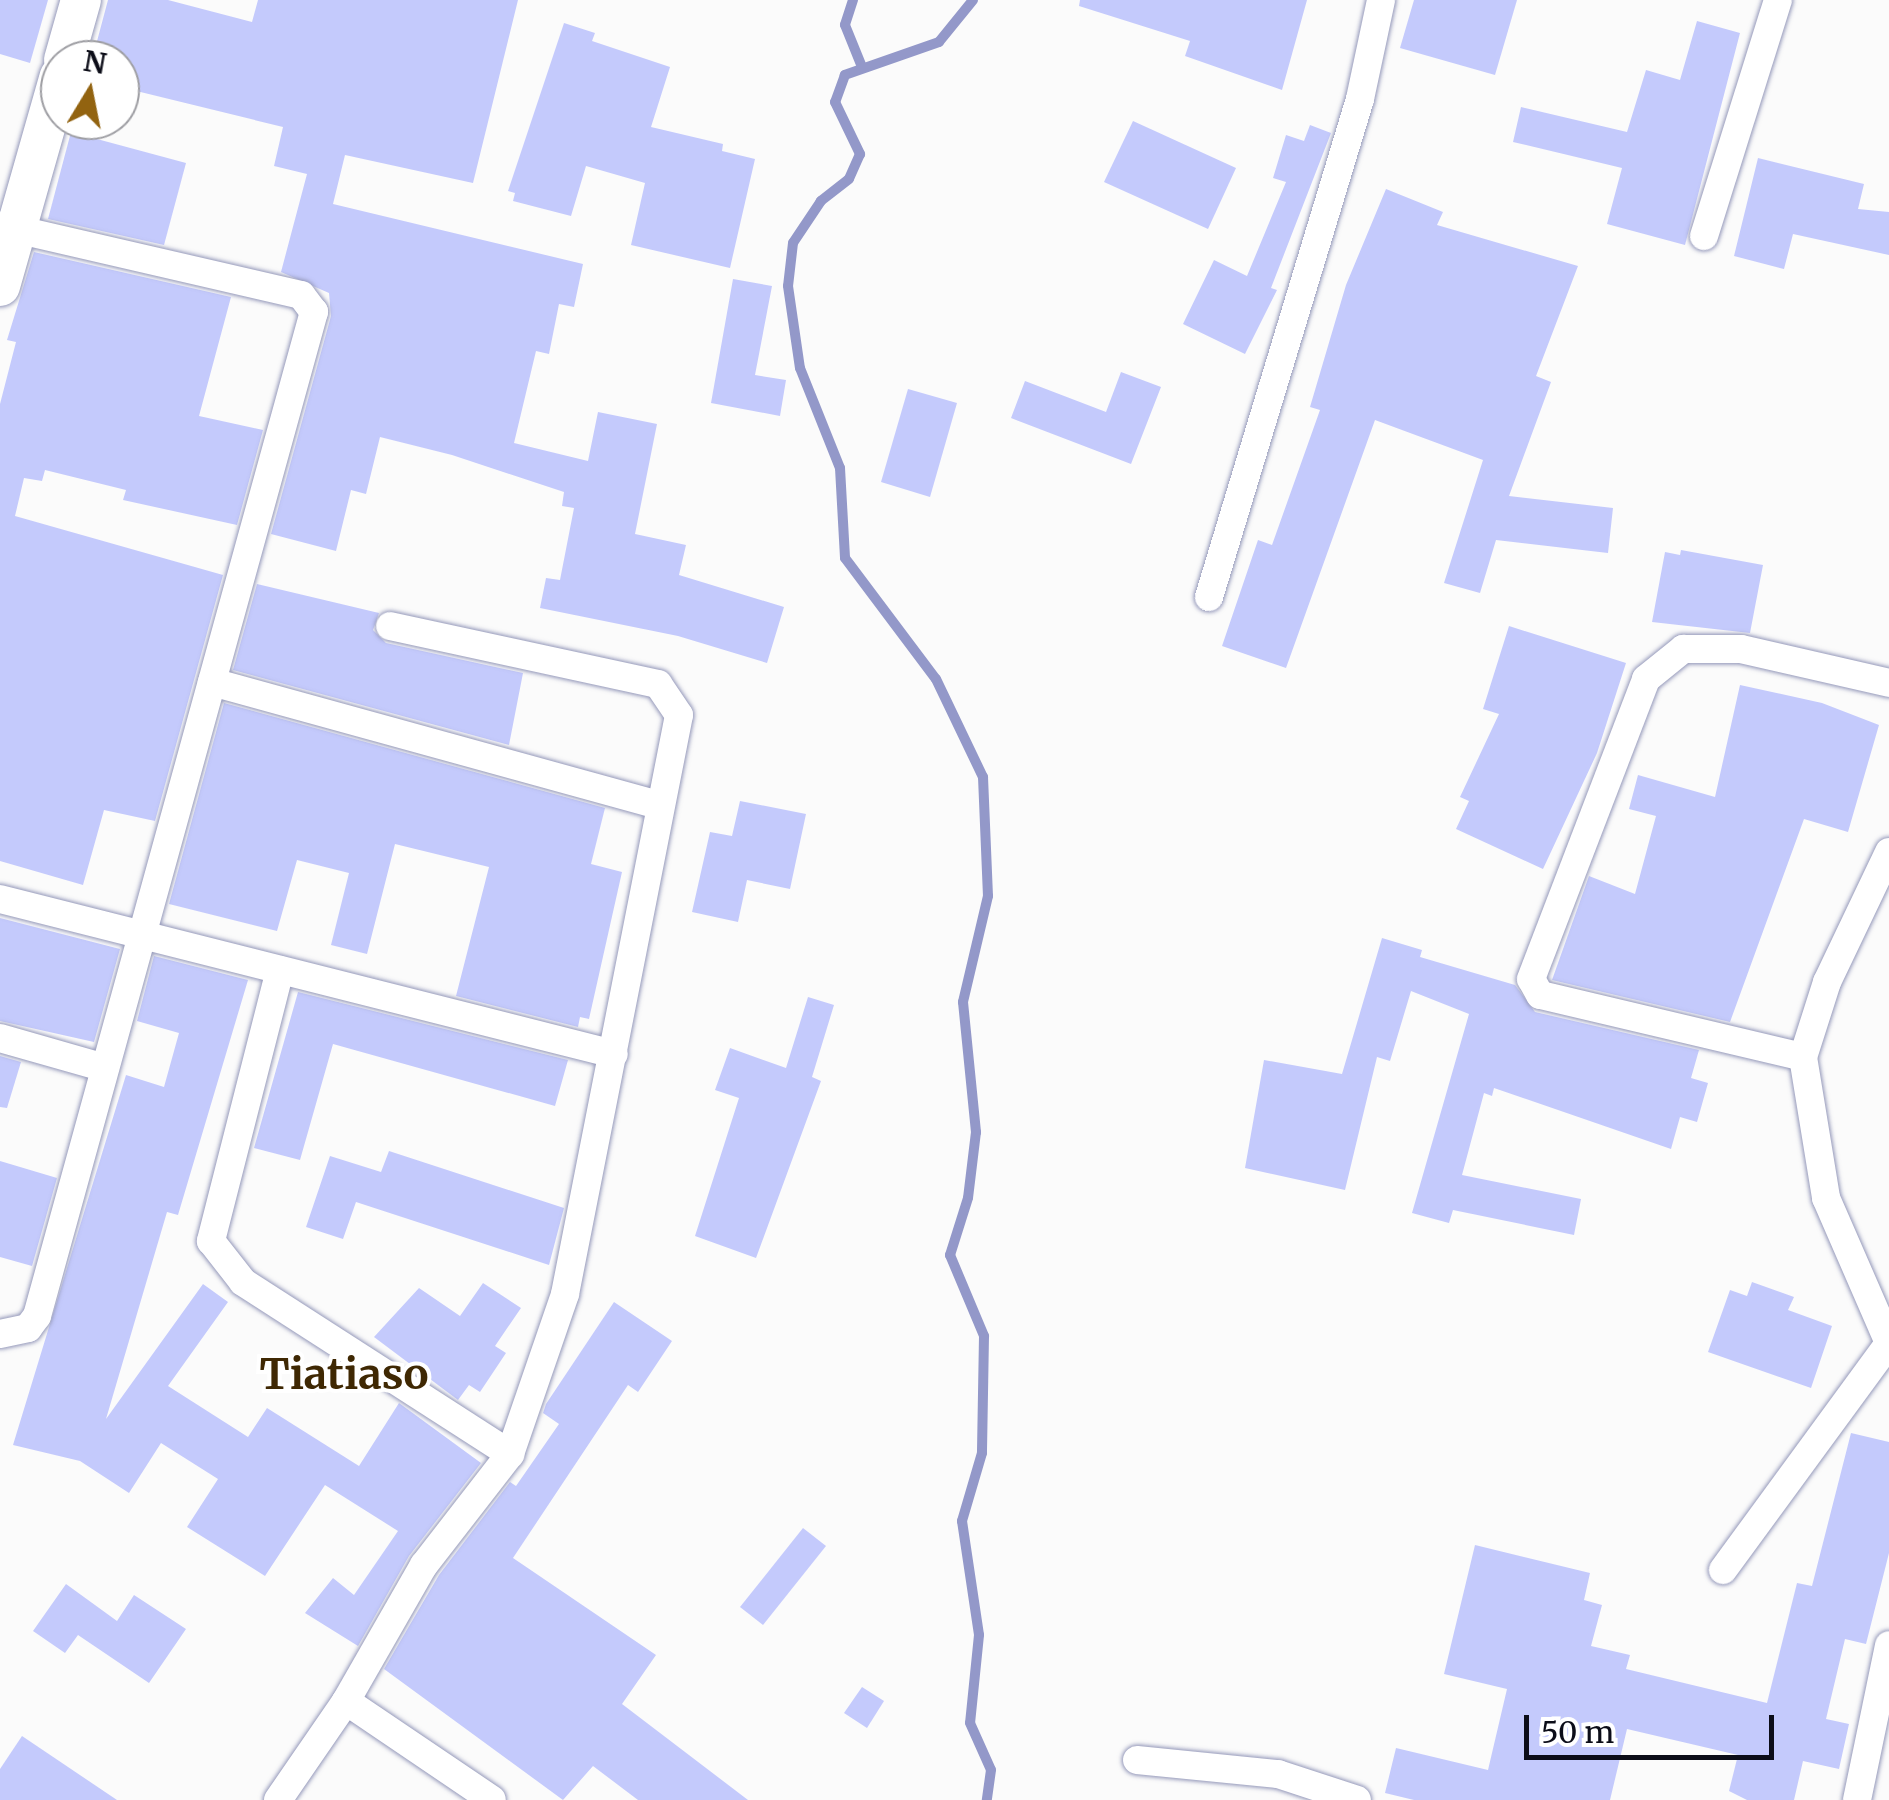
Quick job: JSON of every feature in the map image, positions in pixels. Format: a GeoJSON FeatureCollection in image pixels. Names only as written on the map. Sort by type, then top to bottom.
{"type":"FeatureCollection","features":[{"type":"Feature","properties":{"kind":"street"},"geometry":{"type":"LineString","coordinates":[[70,40],[82,0]]}},
{"type":"Feature","properties":{"kind":"street"},"geometry":{"type":"LineString","coordinates":[[1209,597],[1360,99],[1381,0]]}},
{"type":"Feature","properties":{"kind":"street"},"geometry":{"type":"LineString","coordinates":[[1704,236],[1778,0]]}},
{"type":"Feature","properties":{"kind":"street"},"geometry":{"type":"LineString","coordinates":[[0,286],[8,228],[40,134]]}},
{"type":"Feature","properties":{"kind":"street"},"geometry":{"type":"LineString","coordinates":[[0,1334],[28,1328],[37,1316],[314,312],[312,301],[8,228]]}},
{"type":"Feature","properties":{"kind":"street"},"geometry":{"type":"LineString","coordinates":[[278,1800],[346,1701],[424,1565],[510,1454],[565,1294],[679,714],[658,684],[390,626]]}},
{"type":"Feature","properties":{"kind":"street"},"geometry":{"type":"LineString","coordinates":[[1803,1057],[1540,996],[1531,979],[1646,679],[1684,650],[1740,650],[1889,683]]}},
{"type":"Feature","properties":{"kind":"street"},"geometry":{"type":"LineString","coordinates":[[212,682],[660,805]]}},
{"type":"Feature","properties":{"kind":"street"},"geometry":{"type":"LineString","coordinates":[[1723,1570],[1889,1343],[1826,1198],[1803,1057],[1828,982],[1889,852]]}},
{"type":"Feature","properties":{"kind":"street"},"geometry":{"type":"LineString","coordinates":[[0,899],[614,1054]]}},
{"type":"Feature","properties":{"kind":"street"},"geometry":{"type":"LineString","coordinates":[[280,970],[211,1242],[243,1282],[510,1454]]}},
{"type":"Feature","properties":{"kind":"street"},"geometry":{"type":"LineString","coordinates":[[0,1038],[105,1068]]}},
{"type":"Feature","properties":{"kind":"street"},"geometry":{"type":"LineString","coordinates":[[1857,1800],[1889,1645]]}},
{"type":"Feature","properties":{"kind":"street"},"geometry":{"type":"LineString","coordinates":[[346,1701],[492,1800]]}},
{"type":"Feature","properties":{"kind":"street"},"geometry":{"type":"LineString","coordinates":[[1137,1760],[1278,1774],[1358,1800]]}},
{"type":"Feature","properties":{"kind":"building"},"geometry":{"type":"Polygon","coordinates":[[[0,0],[48,0],[30,63],[0,54],[0,0]]]}},
{"type":"Feature","properties":{"kind":"building"},"geometry":{"type":"Polygon","coordinates":[[[108,0],[168,0],[252,22],[258,0],[518,0],[473,183],[345,155],[333,204],[583,264],[574,307],[559,304],[549,354],[536,351],[514,443],[588,461],[598,412],[657,424],[635,534],[686,545],[679,575],[784,607],[767,663],[678,636],[540,608],[546,578],[560,580],[574,508],[562,506],[564,492],[452,455],[380,437],[366,494],[351,490],[336,551],[271,534],[331,316],[329,293],[281,272],[307,174],[274,166],[283,127],[140,92],[140,40],[97,40],[108,0]]]}},
{"type":"Feature","properties":{"kind":"building"},"geometry":{"type":"Polygon","coordinates":[[[1080,0],[1307,0],[1282,90],[1185,56],[1190,41],[1079,6],[1080,0]]]}},
{"type":"Feature","properties":{"kind":"building"},"geometry":{"type":"Polygon","coordinates":[[[1414,0],[1517,0],[1495,75],[1400,48],[1414,0]]]}},
{"type":"Feature","properties":{"kind":"building"},"geometry":{"type":"Polygon","coordinates":[[[1697,21],[1740,33],[1685,245],[1607,224],[1622,168],[1513,142],[1521,107],[1627,132],[1646,70],[1680,80],[1697,21]]]}},
{"type":"Feature","properties":{"kind":"building"},"geometry":{"type":"Polygon","coordinates":[[[564,23],[595,33],[592,41],[670,67],[651,127],[723,144],[722,151],[755,159],[730,268],[631,245],[645,183],[586,166],[571,216],[513,201],[515,193],[508,191],[564,23]]]}},
{"type":"Feature","properties":{"kind":"building"},"geometry":{"type":"Polygon","coordinates":[[[1133,121],[1236,168],[1208,229],[1104,182],[1133,121]]]}},
{"type":"Feature","properties":{"kind":"building"},"geometry":{"type":"Polygon","coordinates":[[[1310,125],[1331,133],[1271,288],[1277,290],[1245,354],[1183,324],[1214,260],[1247,276],[1286,182],[1273,178],[1286,135],[1304,141],[1310,125]]]}},
{"type":"Feature","properties":{"kind":"building"},"geometry":{"type":"Polygon","coordinates":[[[69,140],[101,140],[186,163],[164,245],[48,219],[69,140]]]}},
{"type":"Feature","properties":{"kind":"building"},"geometry":{"type":"Polygon","coordinates":[[[1758,158],[1864,184],[1858,209],[1889,212],[1889,255],[1793,234],[1784,269],[1734,256],[1758,158]]]}},
{"type":"Feature","properties":{"kind":"building"},"geometry":{"type":"Polygon","coordinates":[[[1386,189],[1443,212],[1437,225],[1578,266],[1536,376],[1551,382],[1509,496],[1613,508],[1608,553],[1496,540],[1480,593],[1444,583],[1483,460],[1375,420],[1286,668],[1222,646],[1258,540],[1272,545],[1320,410],[1310,407],[1346,285],[1386,189]]]}},
{"type":"Feature","properties":{"kind":"building"},"geometry":{"type":"Polygon","coordinates":[[[34,252],[231,297],[199,416],[263,430],[237,525],[123,500],[126,490],[45,470],[42,481],[24,478],[15,516],[223,575],[155,821],[104,810],[83,885],[0,861],[0,404],[16,342],[7,340],[34,252]]]}},
{"type":"Feature","properties":{"kind":"building"},"geometry":{"type":"Polygon","coordinates":[[[733,279],[772,286],[755,375],[786,380],[780,416],[711,403],[733,279]]]}},
{"type":"Feature","properties":{"kind":"building"},"geometry":{"type":"Polygon","coordinates":[[[1121,372],[1161,387],[1131,464],[1011,418],[1025,381],[1106,412],[1121,372]]]}},
{"type":"Feature","properties":{"kind":"building"},"geometry":{"type":"Polygon","coordinates":[[[908,389],[957,403],[930,497],[881,482],[908,389]]]}},
{"type":"Feature","properties":{"kind":"building"},"geometry":{"type":"Polygon","coordinates":[[[1681,550],[1763,565],[1750,633],[1652,622],[1665,552],[1680,555],[1681,550]]]}},
{"type":"Feature","properties":{"kind":"building"},"geometry":{"type":"Polygon","coordinates":[[[257,584],[379,613],[373,630],[386,643],[523,673],[509,745],[233,670],[257,584]]]}},
{"type":"Feature","properties":{"kind":"building"},"geometry":{"type":"Polygon","coordinates":[[[1509,626],[1626,663],[1597,753],[1543,869],[1456,829],[1469,801],[1460,797],[1499,714],[1483,709],[1509,626]]]}},
{"type":"Feature","properties":{"kind":"building"},"geometry":{"type":"Polygon","coordinates":[[[1740,685],[1822,703],[1879,725],[1848,832],[1804,819],[1730,1022],[1552,980],[1589,876],[1635,894],[1656,816],[1629,809],[1638,775],[1715,797],[1740,685]]]}},
{"type":"Feature","properties":{"kind":"building"},"geometry":{"type":"Polygon","coordinates":[[[224,703],[605,808],[591,864],[622,872],[589,1019],[580,1017],[578,1027],[456,996],[489,867],[395,844],[367,954],[331,945],[349,873],[297,860],[277,931],[169,904],[224,703]]]}},
{"type":"Feature","properties":{"kind":"building"},"geometry":{"type":"Polygon","coordinates":[[[740,801],[806,814],[790,889],[747,880],[738,922],[692,912],[710,832],[732,836],[740,801]]]}},
{"type":"Feature","properties":{"kind":"building"},"geometry":{"type":"Polygon","coordinates":[[[0,918],[120,949],[94,1042],[0,1021],[0,918]]]}},
{"type":"Feature","properties":{"kind":"building"},"geometry":{"type":"Polygon","coordinates":[[[1382,938],[1422,950],[1420,957],[1515,985],[1535,1012],[1699,1050],[1691,1078],[1708,1083],[1697,1122],[1680,1117],[1671,1149],[1494,1088],[1492,1096],[1484,1093],[1462,1175],[1581,1199],[1574,1235],[1453,1210],[1449,1223],[1412,1213],[1469,1014],[1411,991],[1390,1061],[1377,1057],[1345,1190],[1245,1168],[1264,1060],[1342,1074],[1382,938]]]}},
{"type":"Feature","properties":{"kind":"building"},"geometry":{"type":"Polygon","coordinates":[[[154,956],[248,980],[178,1215],[167,1212],[106,1419],[203,1284],[228,1302],[168,1386],[248,1437],[267,1408],[359,1466],[399,1403],[481,1463],[409,1556],[358,1646],[305,1613],[333,1578],[354,1595],[398,1531],[325,1485],[265,1576],[187,1527],[218,1479],[161,1443],[129,1493],[80,1461],[13,1445],[126,1075],[164,1087],[179,1033],[137,1021],[154,956]]]}},
{"type":"Feature","properties":{"kind":"building"},"geometry":{"type":"Polygon","coordinates":[[[298,992],[568,1060],[555,1106],[333,1044],[300,1160],[254,1148],[298,992]]]}},
{"type":"Feature","properties":{"kind":"building"},"geometry":{"type":"Polygon","coordinates":[[[808,997],[834,1005],[812,1077],[821,1081],[756,1258],[695,1236],[739,1098],[715,1090],[730,1048],[786,1068],[808,997]]]}},
{"type":"Feature","properties":{"kind":"building"},"geometry":{"type":"Polygon","coordinates":[[[0,1056],[21,1062],[7,1108],[0,1107],[0,1056]]]}},
{"type":"Feature","properties":{"kind":"building"},"geometry":{"type":"Polygon","coordinates":[[[389,1151],[564,1208],[549,1265],[356,1202],[343,1239],[306,1227],[330,1156],[381,1172],[389,1151]]]}},
{"type":"Feature","properties":{"kind":"building"},"geometry":{"type":"Polygon","coordinates":[[[0,1161],[57,1178],[32,1266],[0,1257],[0,1161]]]}},
{"type":"Feature","properties":{"kind":"building"},"geometry":{"type":"Polygon","coordinates":[[[1752,1282],[1794,1297],[1788,1310],[1832,1326],[1811,1388],[1708,1352],[1730,1290],[1747,1296],[1752,1282]]]}},
{"type":"Feature","properties":{"kind":"building"},"geometry":{"type":"Polygon","coordinates":[[[483,1283],[521,1308],[495,1346],[506,1353],[480,1392],[469,1385],[458,1400],[374,1337],[419,1288],[460,1316],[483,1283]]]}},
{"type":"Feature","properties":{"kind":"building"},"geometry":{"type":"Polygon","coordinates":[[[614,1302],[672,1341],[638,1392],[628,1385],[513,1558],[656,1655],[622,1704],[748,1800],[638,1800],[593,1766],[563,1800],[384,1669],[439,1575],[510,1482],[516,1486],[559,1424],[543,1413],[546,1404],[614,1302]]]}},
{"type":"Feature","properties":{"kind":"building"},"geometry":{"type":"Polygon","coordinates":[[[1851,1433],[1889,1442],[1889,1553],[1866,1644],[1845,1639],[1826,1719],[1849,1724],[1839,1769],[1803,1761],[1794,1800],[1747,1800],[1729,1791],[1738,1755],[1627,1729],[1610,1800],[1414,1800],[1385,1793],[1396,1748],[1488,1770],[1507,1689],[1444,1674],[1475,1545],[1590,1573],[1584,1600],[1602,1605],[1591,1646],[1630,1655],[1626,1669],[1767,1703],[1797,1583],[1812,1586],[1851,1433]]]}},
{"type":"Feature","properties":{"kind":"building"},"geometry":{"type":"Polygon","coordinates":[[[803,1528],[826,1546],[763,1625],[740,1607],[803,1528]]]}},
{"type":"Feature","properties":{"kind":"building"},"geometry":{"type":"Polygon","coordinates":[[[66,1584],[117,1621],[134,1595],[186,1629],[149,1683],[78,1635],[65,1653],[33,1631],[66,1584]]]}},
{"type":"Feature","properties":{"kind":"building"},"geometry":{"type":"Polygon","coordinates":[[[862,1687],[884,1701],[867,1728],[844,1713],[862,1687]]]}},
{"type":"Feature","properties":{"kind":"building"},"geometry":{"type":"Polygon","coordinates":[[[22,1736],[117,1800],[0,1800],[0,1769],[22,1736]]]}},
{"type":"Feature","properties":{"kind":"waterway"},"geometry":{"type":"LineString","coordinates":[[853,0],[845,25],[862,67]]}},
{"type":"Feature","properties":{"kind":"waterway"},"geometry":{"type":"LineString","coordinates":[[973,0],[939,42],[845,75],[835,102],[860,154],[849,179],[821,201],[793,243],[788,286],[800,368],[840,468],[845,558],[936,679],[983,777],[988,896],[963,1002],[976,1132],[968,1198],[950,1255],[984,1336],[982,1453],[962,1521],[979,1635],[970,1723],[991,1770],[987,1800]]}},
{"type":"Feature","properties":{"kind":"district","name":"Tiatiaso"},"geometry":{"type":"Point","coordinates":[344,1374]}}]}
